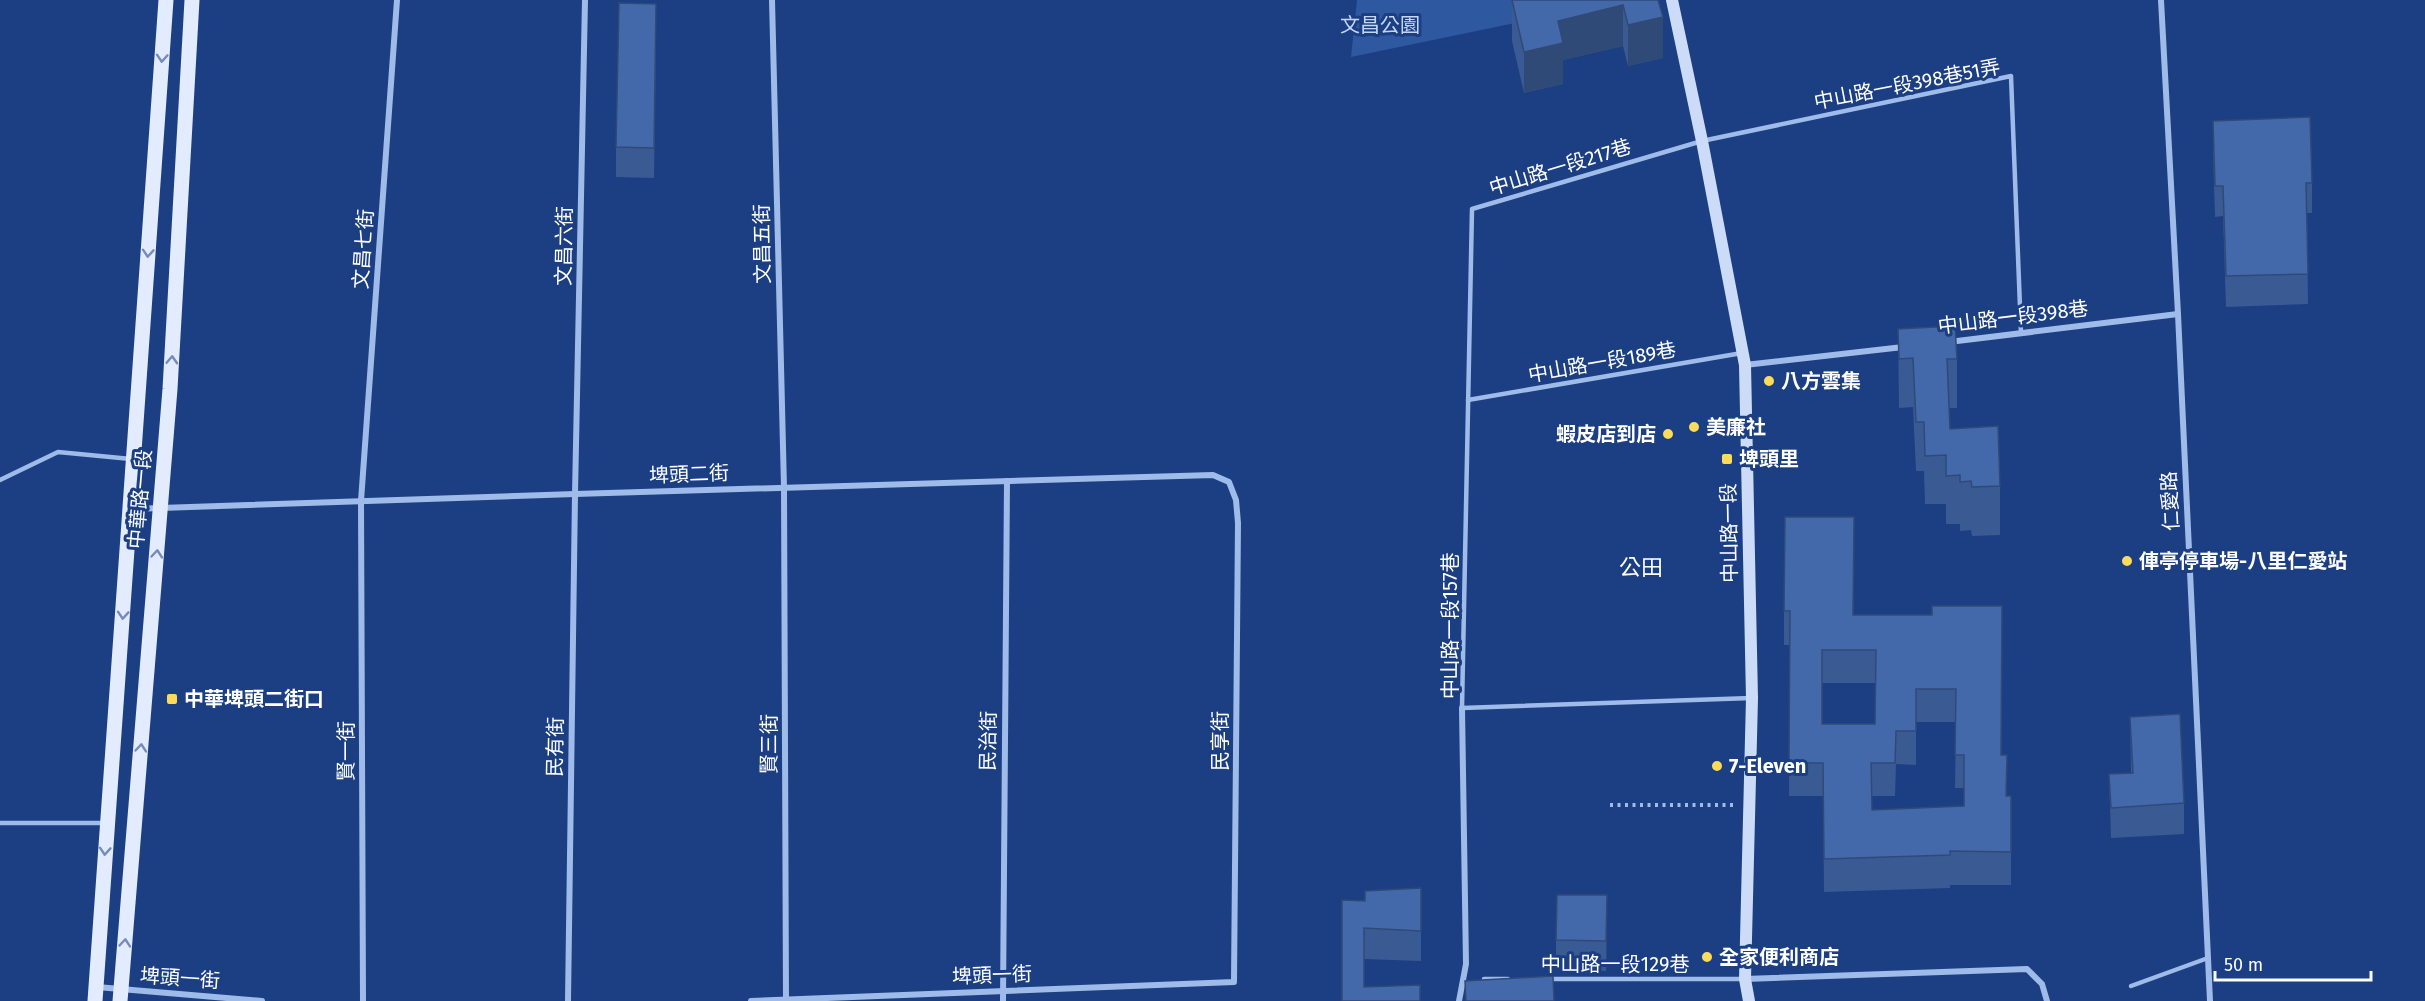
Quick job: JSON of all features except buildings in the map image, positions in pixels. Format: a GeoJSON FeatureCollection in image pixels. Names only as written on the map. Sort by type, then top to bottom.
{"type":"FeatureCollection","features":[{"type":"Feature","properties":{"kind":"main road","name":"中華路一段"},"geometry":{"type":"LineString","coordinates":[[96,994],[166,0]]}},
{"type":"Feature","properties":{"kind":"main road","name":"中華路一段"},"geometry":{"type":"LineString","coordinates":[[120,996],[170,389],[192,0]]}},
{"type":"Feature","properties":{"kind":"main road","name":"中山路一段"},"geometry":{"type":"LineString","coordinates":[[1672,0],[1702,141],[1743,359],[1752,698],[1745,979],[1749,1001]]}},
{"type":"Feature","properties":{"kind":"street","name":"文昌七街"},"geometry":{"type":"LineString","coordinates":[[361,501],[397,0]]}},
{"type":"Feature","properties":{"kind":"street","name":"文昌六街"},"geometry":{"type":"LineString","coordinates":[[575,494],[585,0]]}},
{"type":"Feature","properties":{"kind":"street","name":"文昌五街"},"geometry":{"type":"LineString","coordinates":[[772,0],[784,487]]}},
{"type":"Feature","properties":{"kind":"street","name":"仁愛路"},"geometry":{"type":"LineString","coordinates":[[2161,0],[2210,1001]]}},
{"type":"Feature","properties":{"kind":"street","name":"中山路一段398巷"},"geometry":{"type":"LineString","coordinates":[[1940,343],[2178,314]]}},
{"type":"Feature","properties":{"kind":"street"},"geometry":{"type":"LineString","coordinates":[[1743,359],[1906,346]]}},
{"type":"Feature","properties":{"kind":"street","name":"埤頭二街"},"geometry":{"type":"LineString","coordinates":[[130,510],[784,487],[1213,476],[1228,482],[1236,500]]}},
{"type":"Feature","properties":{"kind":"street","name":"民治街"},"geometry":{"type":"LineString","coordinates":[[1003,1001],[1007,481]]}},
{"type":"Feature","properties":{"kind":"street","name":"賢三街"},"geometry":{"type":"LineString","coordinates":[[784,487],[786,1001]]}},
{"type":"Feature","properties":{"kind":"street","name":"民有街"},"geometry":{"type":"LineString","coordinates":[[568,1001],[575,494]]}},
{"type":"Feature","properties":{"kind":"street","name":"民享街"},"geometry":{"type":"LineString","coordinates":[[1234,982],[1238,523],[1236,500]]}},
{"type":"Feature","properties":{"kind":"street","name":"賢一街"},"geometry":{"type":"LineString","coordinates":[[361,501],[363,1001]]}},
{"type":"Feature","properties":{"kind":"street"},"geometry":{"type":"LineString","coordinates":[[1459,1001],[1467,964],[1462,708]]}},
{"type":"Feature","properties":{"kind":"street"},"geometry":{"type":"LineString","coordinates":[[1745,979],[2027,969],[2042,984],[2047,1001]]}},
{"type":"Feature","properties":{"kind":"street","name":"埤頭一街"},"geometry":{"type":"LineString","coordinates":[[751,1001],[1234,982]]}},
{"type":"Feature","properties":{"kind":"street","name":"埤頭一街"},"geometry":{"type":"LineString","coordinates":[[96,994],[262,1001]]}},
{"type":"Feature","properties":{"kind":"lane","name":"中山路一段398巷51弄"},"geometry":{"type":"LineString","coordinates":[[1702,141],[2011,76],[2021,333]]}},
{"type":"Feature","properties":{"kind":"lane","name":"中山路一段217巷"},"geometry":{"type":"LineString","coordinates":[[1468,400],[1472,209],[1702,141]]}},
{"type":"Feature","properties":{"kind":"lane","name":"中山路一段189巷"},"geometry":{"type":"LineString","coordinates":[[1468,400],[1743,359]]}},
{"type":"Feature","properties":{"kind":"lane","name":"中山路一段157巷"},"geometry":{"type":"LineString","coordinates":[[1468,400],[1462,708],[1752,698]]}},
{"type":"Feature","properties":{"kind":"lane"},"geometry":{"type":"LineString","coordinates":[[0,480],[58,452],[133,459]]}},
{"type":"Feature","properties":{"kind":"lane"},"geometry":{"type":"LineString","coordinates":[[0,823],[107,823]]}},
{"type":"Feature","properties":{"kind":"lane"},"geometry":{"type":"LineString","coordinates":[[2131,986],[2208,958]]}},
{"type":"Feature","properties":{"kind":"lane","name":"中山路一段129巷"},"geometry":{"type":"LineString","coordinates":[[1484,979],[1520,979]]}},
{"type":"Feature","properties":{"kind":"lane","name":"中山路一段129巷"},"geometry":{"type":"LineString","coordinates":[[1544,979],[1745,979]]}},
{"type":"Feature","properties":{"kind":"path"},"geometry":{"type":"LineString","coordinates":[[1610,805],[1748,805]]}},
{"type":"Feature","properties":{"kind":"green space","name":"文昌公園"},"geometry":{"type":"Polygon","coordinates":[[[1357,0],[1626,0],[1351,57],[1357,0]]]}},
{"type":"Feature","properties":{"kind":"place","name":"八方雲集"},"geometry":{"type":"Point","coordinates":[1769,381]}},
{"type":"Feature","properties":{"kind":"place","name":"美廉社"},"geometry":{"type":"Point","coordinates":[1694,427]}},
{"type":"Feature","properties":{"kind":"place","name":"蝦皮店到店"},"geometry":{"type":"Point","coordinates":[1668,434]}},
{"type":"Feature","properties":{"kind":"place","name":"埤頭里"},"geometry":{"type":"Point","coordinates":[1727,459]}},
{"type":"Feature","properties":{"kind":"place","name":"俥亭停車場-八里仁愛站"},"geometry":{"type":"Point","coordinates":[2127,561]}},
{"type":"Feature","properties":{"kind":"place","name":"中華埤頭二街口"},"geometry":{"type":"Point","coordinates":[172,699]}},
{"type":"Feature","properties":{"kind":"place","name":"7-Eleven"},"geometry":{"type":"Point","coordinates":[1717,766]}},
{"type":"Feature","properties":{"kind":"place","name":"全家便利商店"},"geometry":{"type":"Point","coordinates":[1707,957]}},
{"type":"Feature","properties":{"kind":"district","name":"公田"},"geometry":{"type":"Point","coordinates":[1641,567]}}]}
